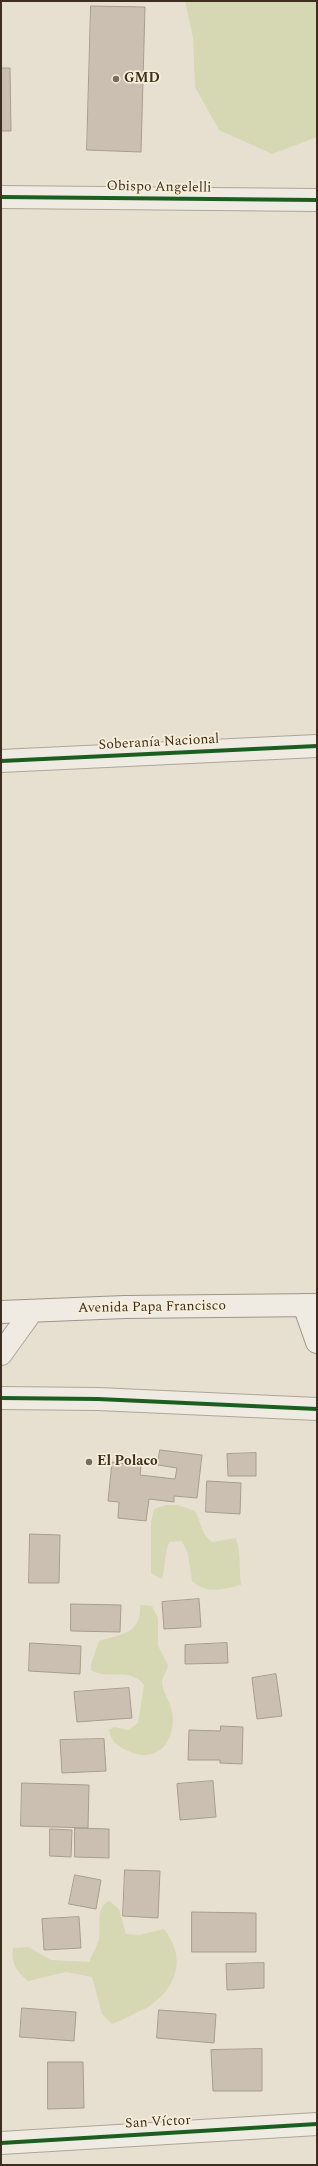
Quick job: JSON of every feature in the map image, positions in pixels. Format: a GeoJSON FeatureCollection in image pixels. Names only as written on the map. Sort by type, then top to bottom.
{"type":"FeatureCollection","features":[{"type":"Feature","properties":{"kind":"street","name":"Obispo Angelelli"},"geometry":{"type":"LineString","coordinates":[[1,197],[317,200]]}},
{"type":"Feature","properties":{"kind":"street","name":"Soberanía Nacional"},"geometry":{"type":"LineString","coordinates":[[1,760],[317,746]]}},
{"type":"Feature","properties":{"kind":"street","name":"Avenida Papa Francisco"},"geometry":{"type":"LineString","coordinates":[[1,1312],[125,1307],[310,1305],[317,1342]]}},
{"type":"Feature","properties":{"kind":"street"},"geometry":{"type":"LineString","coordinates":[[1,1354],[32,1311]]}},
{"type":"Feature","properties":{"kind":"street"},"geometry":{"type":"LineString","coordinates":[[1,1398],[98,1399],[317,1409]]}},
{"type":"Feature","properties":{"kind":"street","name":"San Víctor"},"geometry":{"type":"LineString","coordinates":[[1,2143],[317,2124]]}},
{"type":"Feature","properties":{"kind":"green space"},"geometry":{"type":"Polygon","coordinates":[[[185,1],[317,1],[317,137],[272,154],[219,130],[195,87],[193,37],[185,1]]]}},
{"type":"Feature","properties":{"kind":"green space"},"geometry":{"type":"Polygon","coordinates":[[[166,1505],[178,1505],[195,1511],[205,1535],[212,1542],[236,1538],[238,1543],[241,1585],[215,1590],[204,1588],[192,1581],[188,1554],[182,1541],[169,1542],[162,1579],[151,1573],[151,1522],[154,1509],[166,1505]]]}},
{"type":"Feature","properties":{"kind":"green space"},"geometry":{"type":"Polygon","coordinates":[[[140,1605],[152,1606],[158,1618],[158,1646],[168,1665],[162,1683],[173,1713],[172,1728],[166,1745],[153,1754],[145,1755],[136,1754],[120,1747],[113,1740],[109,1730],[114,1727],[128,1730],[138,1723],[144,1685],[132,1676],[104,1674],[91,1670],[91,1664],[99,1641],[128,1632],[133,1628],[140,1615],[140,1605]]]}},
{"type":"Feature","properties":{"kind":"green space"},"geometry":{"type":"Polygon","coordinates":[[[109,1901],[119,1909],[126,1934],[139,1935],[164,1929],[171,1940],[177,1961],[176,1972],[172,1982],[158,1999],[146,2008],[112,2024],[102,2014],[92,1977],[66,1972],[28,1981],[17,1970],[13,1958],[13,1948],[29,1947],[51,1960],[89,1962],[99,1939],[100,1912],[109,1901]]]}},
{"type":"Feature","properties":{"kind":"building","name":"GMD"},"geometry":{"type":"Polygon","coordinates":[[[91,6],[145,7],[141,152],[87,150],[91,6]]]}},
{"type":"Feature","properties":{"kind":"building"},"geometry":{"type":"Polygon","coordinates":[[[1,68],[10,68],[11,131],[1,131],[1,68]]]}},
{"type":"Feature","properties":{"kind":"building"},"geometry":{"type":"Polygon","coordinates":[[[160,1450],[202,1455],[197,1498],[174,1496],[174,1502],[149,1499],[146,1521],[118,1518],[119,1502],[108,1501],[112,1462],[141,1466],[140,1475],[175,1479],[177,1468],[158,1465],[160,1450]]]}},
{"type":"Feature","properties":{"kind":"building"},"geometry":{"type":"Polygon","coordinates":[[[256,1453],[256,1476],[228,1476],[227,1454],[256,1453]]]}},
{"type":"Feature","properties":{"kind":"building"},"geometry":{"type":"Polygon","coordinates":[[[207,1481],[241,1483],[240,1514],[206,1512],[207,1481]]]}},
{"type":"Feature","properties":{"kind":"building"},"geometry":{"type":"Polygon","coordinates":[[[30,1534],[60,1535],[59,1583],[29,1583],[30,1534]]]}},
{"type":"Feature","properties":{"kind":"building"},"geometry":{"type":"Polygon","coordinates":[[[199,1599],[201,1627],[164,1629],[162,1602],[199,1599]]]}},
{"type":"Feature","properties":{"kind":"building"},"geometry":{"type":"Polygon","coordinates":[[[71,1604],[121,1605],[120,1632],[71,1631],[71,1604]]]}},
{"type":"Feature","properties":{"kind":"building"},"geometry":{"type":"Polygon","coordinates":[[[30,1643],[81,1646],[80,1674],[29,1671],[30,1643]]]}},
{"type":"Feature","properties":{"kind":"building"},"geometry":{"type":"Polygon","coordinates":[[[227,1643],[228,1663],[185,1664],[185,1645],[227,1643]]]}},
{"type":"Feature","properties":{"kind":"building"},"geometry":{"type":"Polygon","coordinates":[[[276,1674],[282,1716],[257,1719],[252,1678],[276,1674]]]}},
{"type":"Feature","properties":{"kind":"building"},"geometry":{"type":"Polygon","coordinates":[[[129,1688],[132,1718],[77,1722],[74,1692],[129,1688]]]}},
{"type":"Feature","properties":{"kind":"building"},"geometry":{"type":"Polygon","coordinates":[[[221,1726],[243,1727],[242,1764],[220,1763],[220,1760],[188,1760],[189,1730],[220,1731],[221,1726]]]}},
{"type":"Feature","properties":{"kind":"building"},"geometry":{"type":"Polygon","coordinates":[[[104,1739],[106,1771],[62,1773],[60,1740],[104,1739]]]}},
{"type":"Feature","properties":{"kind":"building"},"geometry":{"type":"Polygon","coordinates":[[[213,1781],[216,1817],[180,1820],[177,1784],[213,1781]]]}},
{"type":"Feature","properties":{"kind":"building"},"geometry":{"type":"Polygon","coordinates":[[[22,1783],[89,1785],[88,1828],[21,1826],[22,1783]]]}},
{"type":"Feature","properties":{"kind":"building"},"geometry":{"type":"Polygon","coordinates":[[[75,1828],[109,1829],[109,1858],[75,1857],[75,1828]]]}},
{"type":"Feature","properties":{"kind":"building"},"geometry":{"type":"Polygon","coordinates":[[[50,1829],[72,1830],[71,1857],[50,1856],[50,1829]]]}},
{"type":"Feature","properties":{"kind":"building"},"geometry":{"type":"Polygon","coordinates":[[[125,1870],[160,1871],[158,1918],[123,1916],[125,1870]]]}},
{"type":"Feature","properties":{"kind":"building"},"geometry":{"type":"Polygon","coordinates":[[[75,1875],[101,1880],[96,1909],[69,1904],[75,1875]]]}},
{"type":"Feature","properties":{"kind":"building"},"geometry":{"type":"Polygon","coordinates":[[[192,1912],[256,1913],[256,1952],[192,1952],[192,1912]]]}},
{"type":"Feature","properties":{"kind":"building"},"geometry":{"type":"Polygon","coordinates":[[[79,1917],[81,1948],[44,1950],[42,1919],[79,1917]]]}},
{"type":"Feature","properties":{"kind":"building"},"geometry":{"type":"Polygon","coordinates":[[[264,1963],[264,1988],[227,1990],[226,1964],[264,1963]]]}},
{"type":"Feature","properties":{"kind":"building"},"geometry":{"type":"Polygon","coordinates":[[[22,2008],[76,2012],[74,2041],[20,2037],[22,2008]]]}},
{"type":"Feature","properties":{"kind":"building"},"geometry":{"type":"Polygon","coordinates":[[[159,2010],[216,2014],[214,2043],[157,2038],[159,2010]]]}},
{"type":"Feature","properties":{"kind":"building"},"geometry":{"type":"Polygon","coordinates":[[[262,2049],[262,2091],[213,2091],[211,2050],[262,2049]]]}},
{"type":"Feature","properties":{"kind":"building"},"geometry":{"type":"Polygon","coordinates":[[[48,2062],[83,2062],[84,2108],[48,2109],[48,2062]]]}},
{"type":"Feature","properties":{"kind":"cycle path"},"geometry":{"type":"LineString","coordinates":[[1,197],[317,200]]}},
{"type":"Feature","properties":{"kind":"cycle path"},"geometry":{"type":"LineString","coordinates":[[1,761],[317,746]]}},
{"type":"Feature","properties":{"kind":"cycle path"},"geometry":{"type":"LineString","coordinates":[[1,1398],[98,1399],[317,1409]]}},
{"type":"Feature","properties":{"kind":"cycle path"},"geometry":{"type":"LineString","coordinates":[[1,2143],[317,2124]]}},
{"type":"Feature","properties":{"kind":"place","name":"GMD"},"geometry":{"type":"Point","coordinates":[116,79]}},
{"type":"Feature","properties":{"kind":"place","name":"El Polaco"},"geometry":{"type":"Point","coordinates":[89,1462]}}]}
